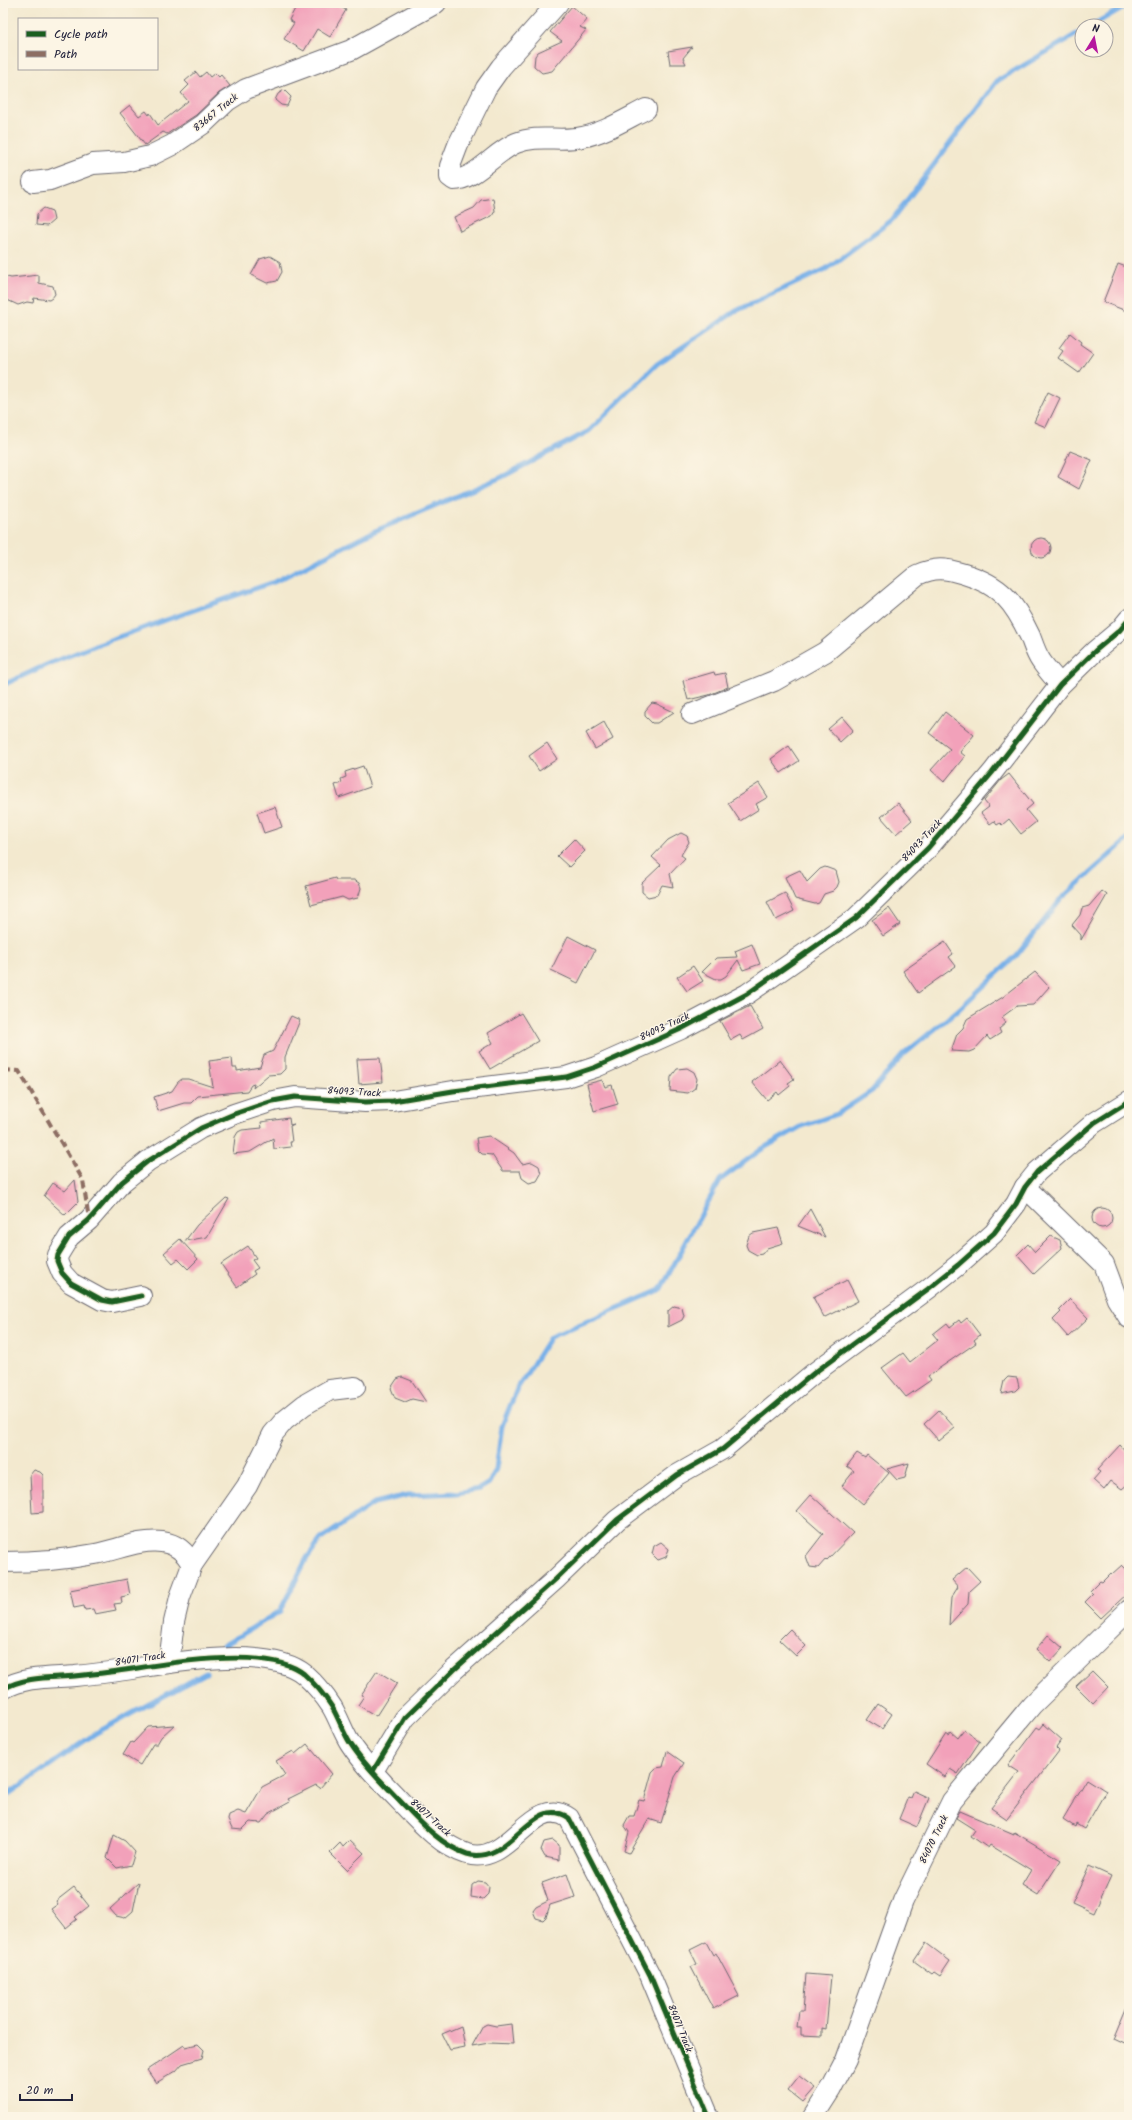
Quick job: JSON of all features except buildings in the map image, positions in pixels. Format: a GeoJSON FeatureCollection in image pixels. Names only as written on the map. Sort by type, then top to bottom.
{"type":"FeatureCollection","features":[{"type":"Feature","properties":{"kind":"street","name":"83667 Track"},"geometry":{"type":"LineString","coordinates":[[33,182],[50,180],[83,166],[124,162],[150,156],[172,145],[203,124],[227,101],[246,89],[351,50],[436,3]]}},
{"type":"Feature","properties":{"kind":"street"},"geometry":{"type":"LineString","coordinates":[[558,3],[501,67],[486,88],[458,146],[450,166],[450,177],[454,180],[466,177],[501,151],[516,143],[535,138],[583,137],[594,134],[646,109]]}},
{"type":"Feature","properties":{"kind":"street"},"geometry":{"type":"LineString","coordinates":[[692,714],[774,681],[825,652],[917,575],[931,569],[949,569],[974,577],[994,586],[1005,595],[1016,607],[1041,661],[1060,685]]}},
{"type":"Feature","properties":{"kind":"street","name":"84093 Track"},"geometry":{"type":"LineString","coordinates":[[141,1296],[112,1302],[102,1300],[71,1283],[62,1272],[57,1261],[58,1255],[69,1237],[89,1220],[122,1182],[148,1161],[201,1128],[273,1100],[295,1097],[365,1102],[393,1101],[453,1091],[566,1077],[596,1067],[681,1029],[747,994],[856,918],[917,859],[992,773],[1060,685],[1095,651],[1120,630],[1129,619]]}},
{"type":"Feature","properties":{"kind":"street"},"geometry":{"type":"LineString","coordinates":[[373,1771],[405,1718],[454,1670],[556,1579],[617,1520],[677,1475],[723,1448],[814,1373],[928,1289],[958,1265],[994,1233],[1016,1204],[1025,1187],[1037,1172],[1094,1124],[1129,1101]]}},
{"type":"Feature","properties":{"kind":"street"},"geometry":{"type":"LineString","coordinates":[[1025,1187],[1104,1264],[1117,1299],[1129,1318]]}},
{"type":"Feature","properties":{"kind":"street"},"geometry":{"type":"LineString","coordinates":[[169,1663],[174,1622],[180,1597],[192,1565],[247,1486],[273,1434],[284,1421],[304,1405],[330,1390],[355,1387]]}},
{"type":"Feature","properties":{"kind":"street"},"geometry":{"type":"LineString","coordinates":[[3,1562],[47,1562],[96,1554],[147,1542],[162,1542],[177,1546],[187,1554],[192,1565]]}},
{"type":"Feature","properties":{"kind":"street","name":"84070 Track"},"geometry":{"type":"LineString","coordinates":[[813,2117],[831,2089],[846,2060],[903,1901],[952,1801],[1032,1705],[1129,1610]]}},
{"type":"Feature","properties":{"kind":"street","name":"84071 Track"},"geometry":{"type":"LineString","coordinates":[[3,1689],[31,1678],[113,1672],[169,1663],[235,1657],[264,1660],[289,1666],[303,1672],[332,1707],[350,1743],[373,1771],[418,1820],[450,1846],[467,1854],[480,1856],[495,1852],[506,1845],[540,1814],[554,1812],[569,1818],[584,1851],[650,1975],[709,2117]]}},
{"type":"Feature","properties":{"kind":"waterway"},"geometry":{"type":"LineString","coordinates":[[1105,18],[1129,4]]}},
{"type":"Feature","properties":{"kind":"waterway"},"geometry":{"type":"LineString","coordinates":[[3,685],[46,665],[101,643],[274,582],[375,531],[502,477],[589,431],[657,364],[736,311],[826,269],[892,220],[997,81],[1074,36]]}},
{"type":"Feature","properties":{"kind":"waterway"},"geometry":{"type":"LineString","coordinates":[[223,1646],[280,1611],[307,1558],[321,1539],[374,1503],[408,1495],[456,1493],[479,1489],[489,1483],[496,1469],[502,1426],[517,1389],[550,1337],[660,1290],[720,1180],[762,1149],[800,1127],[837,1114],[872,1091],[903,1055],[958,1010],[1017,955],[1062,898],[1129,838]]}},
{"type":"Feature","properties":{"kind":"waterway"},"geometry":{"type":"LineString","coordinates":[[3,1798],[96,1733],[206,1673]]}},
{"type":"Feature","properties":{"kind":"marked path"},"geometry":{"type":"LineString","coordinates":[[3,1070],[19,1071],[83,1180],[89,1220]]}},
{"type":"Feature","properties":{"kind":"cycle path"},"geometry":{"type":"LineString","coordinates":[[141,1296],[112,1302],[102,1300],[71,1283],[62,1273],[57,1261],[58,1255],[69,1237],[89,1220],[122,1182],[148,1161],[201,1128],[234,1114],[273,1101],[295,1097],[365,1102],[393,1101],[453,1091],[566,1077],[596,1067],[681,1029],[747,994],[856,918],[928,848],[992,773],[1060,685],[1095,651],[1120,630],[1129,619]]}},
{"type":"Feature","properties":{"kind":"cycle path"},"geometry":{"type":"LineString","coordinates":[[373,1771],[405,1718],[454,1670],[556,1579],[617,1520],[677,1475],[723,1449],[814,1373],[928,1289],[958,1265],[994,1233],[1016,1204],[1025,1187],[1037,1172],[1094,1123],[1129,1101]]}},
{"type":"Feature","properties":{"kind":"cycle path"},"geometry":{"type":"LineString","coordinates":[[3,1689],[29,1680],[104,1673],[195,1660],[221,1658],[269,1660],[289,1665],[308,1678],[329,1703],[350,1743],[382,1782],[432,1833],[458,1850],[467,1854],[482,1855],[496,1850],[532,1821],[544,1814],[556,1813],[569,1818],[650,1975],[709,2117]]}}]}
